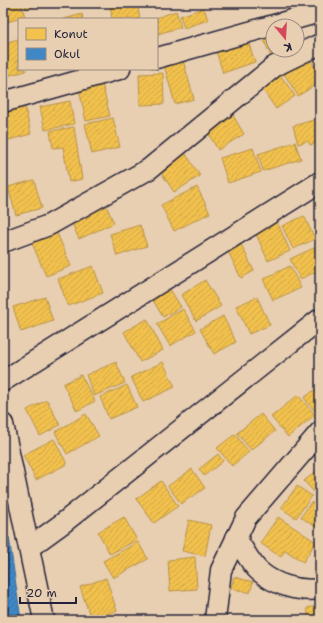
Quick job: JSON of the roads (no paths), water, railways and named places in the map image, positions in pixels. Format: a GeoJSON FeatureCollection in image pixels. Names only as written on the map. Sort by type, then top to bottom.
{"type":"FeatureCollection","features":[{"type":"Feature","properties":{"kind":"street"},"geometry":{"type":"LineString","coordinates":[[158,58],[320,12]]}},
{"type":"Feature","properties":{"kind":"street"},"geometry":{"type":"LineString","coordinates":[[3,242],[49,225],[149,169],[275,66],[320,44]]}},
{"type":"Feature","properties":{"kind":"street"},"geometry":{"type":"LineString","coordinates":[[3,102],[116,70]]}},
{"type":"Feature","properties":{"kind":"street"},"geometry":{"type":"LineString","coordinates":[[3,381],[320,182]]}},
{"type":"Feature","properties":{"kind":"street"},"geometry":{"type":"LineString","coordinates":[[30,547],[69,519],[320,320]]}},
{"type":"Feature","properties":{"kind":"street"},"geometry":{"type":"LineString","coordinates":[[3,424],[30,547],[44,620]]}},
{"type":"Feature","properties":{"kind":"street"},"geometry":{"type":"LineString","coordinates":[[215,620],[220,570],[246,518],[320,432]]}},
{"type":"Feature","properties":{"kind":"street"},"geometry":{"type":"LineString","coordinates":[[236,538],[258,571],[279,584],[298,589],[320,589]]}}]}
